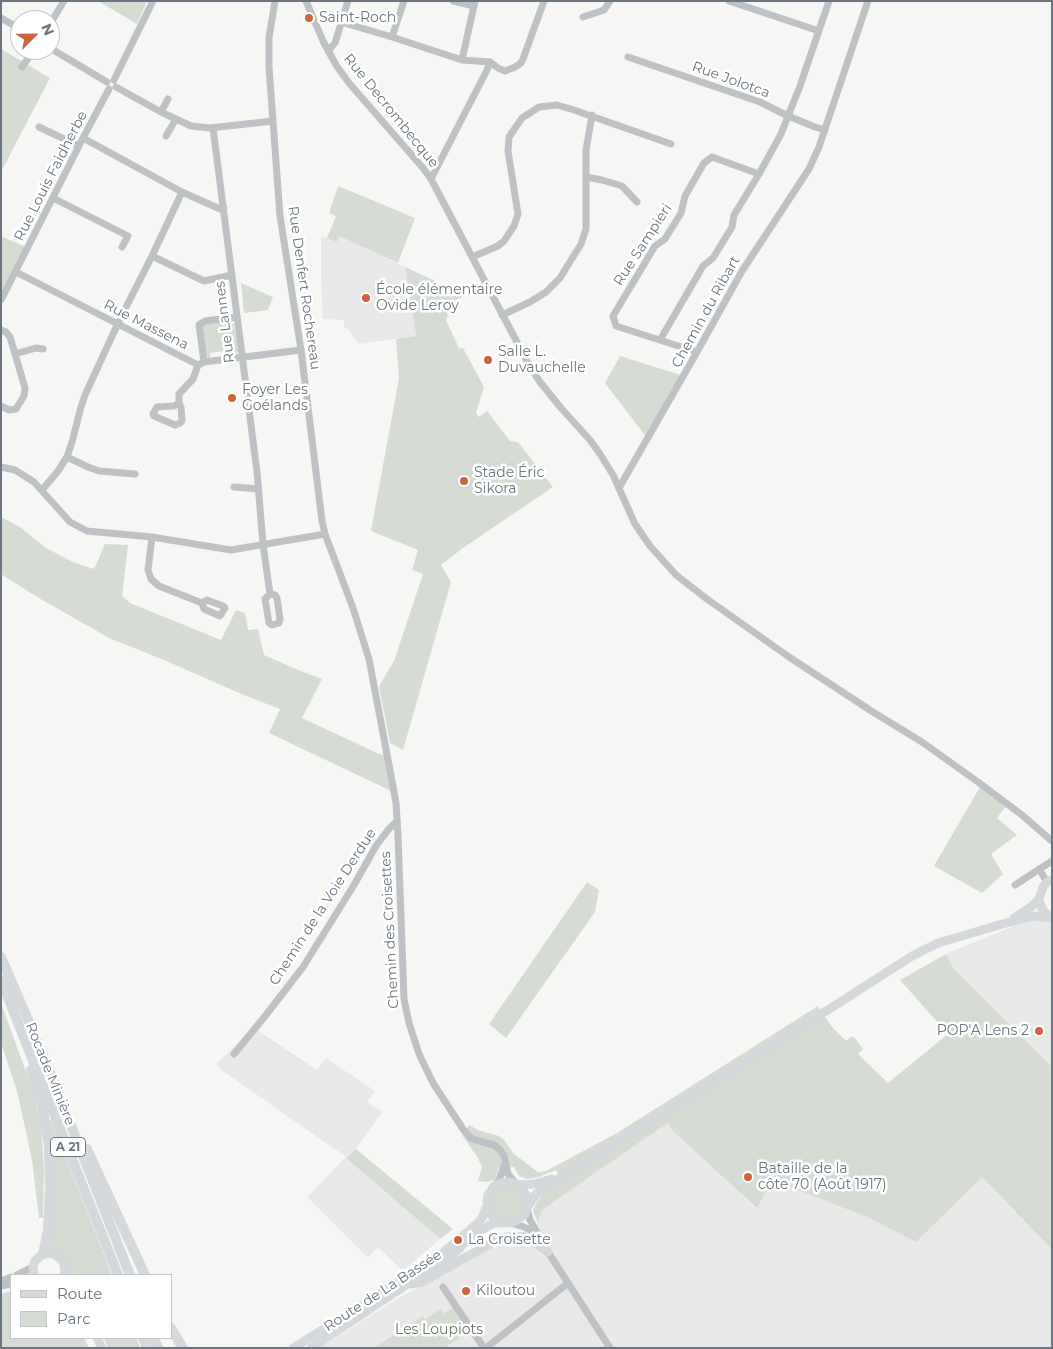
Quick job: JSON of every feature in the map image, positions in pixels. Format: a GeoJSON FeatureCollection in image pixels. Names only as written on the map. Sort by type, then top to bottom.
{"type":"FeatureCollection","features":[{"type":"Feature","properties":{"kind":"highway","name":"Rocade Minière"},"geometry":{"type":"LineString","coordinates":[[1,956],[44,1058],[130,1274]]}},
{"type":"Feature","properties":{"kind":"highway","name":"Rocade Minière"},"geometry":{"type":"LineString","coordinates":[[1,980],[118,1274]]}},
{"type":"Feature","properties":{"kind":"highway"},"geometry":{"type":"LineString","coordinates":[[17,1018],[27,1060],[42,1105],[49,1146],[49,1222],[43,1254]]}},
{"type":"Feature","properties":{"kind":"highway"},"geometry":{"type":"LineString","coordinates":[[44,1058],[145,1274]]}},
{"type":"Feature","properties":{"kind":"highway"},"geometry":{"type":"LineString","coordinates":[[172,1330],[183,1348]]}},
{"type":"Feature","properties":{"kind":"main road"},"geometry":{"type":"LineString","coordinates":[[1049,881],[1040,892],[1039,899],[1042,909],[1050,918]]}},
{"type":"Feature","properties":{"kind":"main road"},"geometry":{"type":"LineString","coordinates":[[1006,923],[1039,899]]}},
{"type":"Feature","properties":{"kind":"main road"},"geometry":{"type":"LineString","coordinates":[[527,1207],[536,1194],[564,1175],[912,956],[938,943],[1006,923],[1034,916],[1050,918]]}},
{"type":"Feature","properties":{"kind":"main road"},"geometry":{"type":"LineString","coordinates":[[518,1185],[527,1196],[525,1214],[519,1220],[507,1223],[492,1217],[487,1206],[488,1195],[494,1186],[505,1182],[518,1185],[535,1184],[564,1175]]}},
{"type":"Feature","properties":{"kind":"main road","name":"Route de La Bassée"},"geometry":{"type":"LineString","coordinates":[[293,1348],[444,1252],[478,1223],[487,1206]]}},
{"type":"Feature","properties":{"kind":"main road","name":"Route de La Bassée"},"geometry":{"type":"LineString","coordinates":[[311,1348],[447,1258],[468,1239],[485,1228],[494,1223],[507,1223]]}},
{"type":"Feature","properties":{"kind":"main road"},"geometry":{"type":"LineString","coordinates":[[406,1285],[422,1282],[500,1238],[526,1237],[548,1252]]}},
{"type":"Feature","properties":{"kind":"main road"},"geometry":{"type":"LineString","coordinates":[[33,1271],[37,1258],[43,1254],[53,1254],[61,1258],[64,1265],[64,1274]]}},
{"type":"Feature","properties":{"kind":"street","name":"Rue Louis Faidherbe"},"geometry":{"type":"LineString","coordinates":[[1,300],[153,1]]}},
{"type":"Feature","properties":{"kind":"street","name":"Rue Denfert Rochereau"},"geometry":{"type":"LineString","coordinates":[[275,1],[269,38],[269,67],[280,216],[301,350],[319,504],[325,534],[353,608],[369,659]]}},
{"type":"Feature","properties":{"kind":"street","name":"Rue Decrombecque"},"geometry":{"type":"LineString","coordinates":[[306,1],[328,51],[349,83],[417,160],[431,179],[529,365],[540,382],[600,454],[619,488],[635,524],[650,546],[676,575],[707,599],[789,657],[922,742],[1010,806],[1052,841]]}},
{"type":"Feature","properties":{"kind":"street"},"geometry":{"type":"LineString","coordinates":[[328,51],[335,43],[348,1]]}},
{"type":"Feature","properties":{"kind":"street"},"geometry":{"type":"LineString","coordinates":[[392,37],[404,1]]}},
{"type":"Feature","properties":{"kind":"street"},"geometry":{"type":"LineString","coordinates":[[454,1],[475,4],[462,60]]}},
{"type":"Feature","properties":{"kind":"street"},"geometry":{"type":"LineString","coordinates":[[341,22],[462,60],[490,62],[504,71],[515,67],[523,60],[544,1]]}},
{"type":"Feature","properties":{"kind":"street"},"geometry":{"type":"LineString","coordinates":[[583,17],[604,10],[610,1]]}},
{"type":"Feature","properties":{"kind":"street"},"geometry":{"type":"LineString","coordinates":[[729,1],[819,31]]}},
{"type":"Feature","properties":{"kind":"street"},"geometry":{"type":"LineString","coordinates":[[660,340],[703,266],[713,258],[732,227],[734,215],[781,134],[800,86],[829,1]]}},
{"type":"Feature","properties":{"kind":"street","name":"Chemin du Ribart"},"geometry":{"type":"LineString","coordinates":[[619,488],[742,271],[809,169],[818,150],[868,1]]}},
{"type":"Feature","properties":{"kind":"street"},"geometry":{"type":"LineString","coordinates":[[60,54],[111,85],[191,126],[213,128],[273,121]]}},
{"type":"Feature","properties":{"kind":"street","name":"Rue Jolotca"},"geometry":{"type":"LineString","coordinates":[[628,57],[760,102],[788,116],[825,130]]}},
{"type":"Feature","properties":{"kind":"street"},"geometry":{"type":"LineString","coordinates":[[22,67],[27,60]]}},
{"type":"Feature","properties":{"kind":"street"},"geometry":{"type":"LineString","coordinates":[[431,179],[490,62]]}},
{"type":"Feature","properties":{"kind":"street"},"geometry":{"type":"LineString","coordinates":[[161,112],[168,99]]}},
{"type":"Feature","properties":{"kind":"street"},"geometry":{"type":"LineString","coordinates":[[472,258],[498,246],[504,241],[514,226],[518,214],[508,151],[509,137],[522,118],[539,107],[557,105],[670,144]]}},
{"type":"Feature","properties":{"kind":"street"},"geometry":{"type":"LineString","coordinates":[[502,314],[530,302],[546,292],[560,278],[581,244],[586,229],[586,150],[592,116]]}},
{"type":"Feature","properties":{"kind":"street"},"geometry":{"type":"LineString","coordinates":[[166,136],[176,119]]}},
{"type":"Feature","properties":{"kind":"street"},"geometry":{"type":"LineString","coordinates":[[39,126],[79,146]]}},
{"type":"Feature","properties":{"kind":"street","name":"Rue Lannes"},"geometry":{"type":"LineString","coordinates":[[213,128],[270,594]]}},
{"type":"Feature","properties":{"kind":"street"},"geometry":{"type":"LineString","coordinates":[[83,138],[182,192],[220,209],[224,208]]}},
{"type":"Feature","properties":{"kind":"street","name":"Rue Sampieri"},"geometry":{"type":"LineString","coordinates":[[697,352],[616,326],[613,316],[655,246],[665,239],[682,213],[685,196],[704,163],[712,157],[759,174]]}},
{"type":"Feature","properties":{"kind":"street"},"geometry":{"type":"LineString","coordinates":[[586,178],[602,180],[622,186],[637,202]]}},
{"type":"Feature","properties":{"kind":"street"},"geometry":{"type":"LineString","coordinates":[[42,490],[58,471],[67,456],[81,407],[117,324],[182,192]]}},
{"type":"Feature","properties":{"kind":"street"},"geometry":{"type":"LineString","coordinates":[[52,198],[128,236],[122,247]]}},
{"type":"Feature","properties":{"kind":"street"},"geometry":{"type":"LineString","coordinates":[[152,256],[204,281],[232,275]]}},
{"type":"Feature","properties":{"kind":"street","name":"Rue Massena"},"geometry":{"type":"LineString","coordinates":[[16,272],[117,324],[201,364]]}},
{"type":"Feature","properties":{"kind":"street"},"geometry":{"type":"LineString","coordinates":[[179,403],[179,394],[193,379],[201,364],[199,325],[204,321],[237,317]]}},
{"type":"Feature","properties":{"kind":"street"},"geometry":{"type":"LineString","coordinates":[[1,330],[6,332],[10,338],[25,388],[24,396],[16,409],[9,410],[1,406]]}},
{"type":"Feature","properties":{"kind":"street"},"geometry":{"type":"LineString","coordinates":[[15,354],[36,348],[43,349]]}},
{"type":"Feature","properties":{"kind":"street"},"geometry":{"type":"LineString","coordinates":[[201,364],[301,350]]}},
{"type":"Feature","properties":{"kind":"street"},"geometry":{"type":"LineString","coordinates":[[67,456],[100,471],[135,474]]}},
{"type":"Feature","properties":{"kind":"street"},"geometry":{"type":"LineString","coordinates":[[1,467],[15,470],[34,482],[70,522],[87,531],[152,537],[231,550],[325,534]]}},
{"type":"Feature","properties":{"kind":"street"},"geometry":{"type":"LineString","coordinates":[[234,487],[258,489]]}},
{"type":"Feature","properties":{"kind":"street"},"geometry":{"type":"LineString","coordinates":[[152,537],[148,570],[151,579],[159,586],[202,603]]}},
{"type":"Feature","properties":{"kind":"street","name":"Chemin des Croisettes"},"geometry":{"type":"LineString","coordinates":[[369,659],[388,752],[396,803],[402,980],[409,1023],[419,1054],[433,1083],[463,1129],[472,1138],[494,1145],[501,1150],[508,1174],[518,1185]]}},
{"type":"Feature","properties":{"kind":"street","name":"Chemin de la Voie Derdue"},"geometry":{"type":"LineString","coordinates":[[234,1054],[303,967],[376,846],[397,821]]}},
{"type":"Feature","properties":{"kind":"street"},"geometry":{"type":"LineString","coordinates":[[1015,885],[1052,861]]}},
{"type":"Feature","properties":{"kind":"street"},"geometry":{"type":"LineString","coordinates":[[1039,869],[1049,881]]}},
{"type":"Feature","properties":{"kind":"street"},"geometry":{"type":"LineString","coordinates":[[494,1186],[499,1180],[506,1164]]}},
{"type":"Feature","properties":{"kind":"street"},"geometry":{"type":"LineString","coordinates":[[527,1207],[528,1215],[548,1252],[610,1348]]}},
{"type":"Feature","properties":{"kind":"street"},"geometry":{"type":"LineString","coordinates":[[507,1223],[524,1227],[538,1234]]}},
{"type":"Feature","properties":{"kind":"street"},"geometry":{"type":"LineString","coordinates":[[443,1287],[485,1348],[568,1283]]}},
{"type":"Feature","properties":{"kind":"shaded area","name":"École élémentaire Ovide Leroy"},"geometry":{"type":"Polygon","coordinates":[[[321,236],[337,241],[339,236],[405,267],[416,336],[358,344],[350,331],[344,327],[344,320],[323,319],[321,236]]]}},
{"type":"Feature","properties":{"kind":"shaded area"},"geometry":{"type":"Polygon","coordinates":[[[1052,910],[1052,1067],[953,968],[946,954],[1052,910]]]}},
{"type":"Feature","properties":{"kind":"shaded area"},"geometry":{"type":"Polygon","coordinates":[[[257,1030],[317,1070],[326,1058],[375,1091],[367,1102],[382,1112],[356,1149],[346,1158],[440,1239],[403,1271],[378,1247],[368,1258],[307,1197],[346,1157],[220,1069],[216,1064],[240,1041],[257,1030]]]}},
{"type":"Feature","properties":{"kind":"shaded area"},"geometry":{"type":"Polygon","coordinates":[[[668,1123],[756,1208],[772,1180],[867,1217],[916,1242],[982,1176],[1052,1249],[1052,1348],[319,1348],[397,1299],[494,1244],[513,1238],[523,1239],[538,1223],[541,1211],[668,1123]]]}},
{"type":"Feature","properties":{"kind":"green space"},"geometry":{"type":"Polygon","coordinates":[[[98,1],[147,1],[137,24],[98,1]]]}},
{"type":"Feature","properties":{"kind":"green space"},"geometry":{"type":"Polygon","coordinates":[[[1,49],[10,54],[10,60],[20,60],[50,78],[1,172],[1,49]]]}},
{"type":"Feature","properties":{"kind":"green space"},"geometry":{"type":"Polygon","coordinates":[[[338,186],[415,218],[398,263],[339,236],[337,242],[327,238],[336,216],[329,213],[338,186]]]}},
{"type":"Feature","properties":{"kind":"green space"},"geometry":{"type":"Polygon","coordinates":[[[1,236],[28,248],[1,300],[1,236]]]}},
{"type":"Feature","properties":{"kind":"green space"},"geometry":{"type":"Polygon","coordinates":[[[405,267],[459,292],[462,297],[444,308],[448,315],[446,320],[459,348],[463,348],[484,387],[476,413],[479,417],[487,411],[510,441],[518,442],[553,487],[441,565],[451,582],[403,750],[390,743],[379,686],[394,661],[423,574],[412,570],[418,550],[371,531],[399,378],[396,339],[416,336],[405,267]]]}},
{"type":"Feature","properties":{"kind":"green space"},"geometry":{"type":"Polygon","coordinates":[[[241,283],[273,297],[268,310],[244,313],[241,283]]]}},
{"type":"Feature","properties":{"kind":"green space"},"geometry":{"type":"Polygon","coordinates":[[[230,321],[234,325],[238,351],[235,355],[233,355],[232,350],[210,353],[210,359],[205,355],[202,328],[205,324],[230,321]]]}},
{"type":"Feature","properties":{"kind":"green space"},"geometry":{"type":"Polygon","coordinates":[[[620,356],[684,376],[647,438],[605,383],[620,356]]]}},
{"type":"Feature","properties":{"kind":"green space"},"geometry":{"type":"Polygon","coordinates":[[[1,517],[20,527],[46,548],[73,562],[94,569],[105,544],[128,545],[122,596],[130,603],[221,640],[236,610],[245,613],[248,630],[258,629],[264,655],[322,679],[302,718],[379,754],[388,755],[394,791],[269,733],[280,709],[109,638],[1,574],[1,517]]]}},
{"type":"Feature","properties":{"kind":"green space"},"geometry":{"type":"Polygon","coordinates":[[[980,787],[1006,806],[997,818],[1017,835],[991,854],[1003,874],[982,893],[934,866],[980,787]]]}},
{"type":"Feature","properties":{"kind":"green space"},"geometry":{"type":"Polygon","coordinates":[[[587,882],[599,890],[595,912],[506,1038],[489,1024],[587,882]]]}},
{"type":"Feature","properties":{"kind":"green space"},"geometry":{"type":"Polygon","coordinates":[[[946,954],[953,968],[1052,1067],[1052,1249],[982,1177],[916,1242],[867,1217],[772,1180],[757,1208],[673,1131],[668,1123],[541,1211],[538,1223],[533,1211],[536,1203],[544,1192],[562,1182],[556,1170],[539,1177],[526,1179],[519,1176],[514,1167],[499,1168],[495,1179],[487,1182],[478,1181],[482,1167],[462,1135],[469,1125],[478,1130],[499,1136],[514,1154],[538,1172],[546,1171],[617,1133],[818,1006],[832,1027],[846,1041],[854,1037],[863,1049],[858,1054],[888,1083],[948,1034],[900,980],[946,954]]]}},
{"type":"Feature","properties":{"kind":"green space"},"geometry":{"type":"Polygon","coordinates":[[[1,1003],[34,1094],[41,1126],[44,1169],[43,1215],[47,1218],[39,1218],[32,1160],[24,1123],[17,1091],[1,1043],[1,1003]]]}},
{"type":"Feature","properties":{"kind":"green space"},"geometry":{"type":"Polygon","coordinates":[[[49,1120],[51,1120],[112,1274],[68,1274],[65,1257],[57,1251],[47,1249],[49,1120]]]}},
{"type":"Feature","properties":{"kind":"green space"},"geometry":{"type":"Polygon","coordinates":[[[356,1149],[453,1229],[440,1239],[346,1158],[356,1149]]]}},
{"type":"Feature","properties":{"kind":"green space"},"geometry":{"type":"Polygon","coordinates":[[[507,1186],[519,1191],[524,1203],[519,1215],[507,1220],[495,1215],[490,1203],[495,1191],[507,1186]]]}},
{"type":"Feature","properties":{"kind":"green space"},"geometry":{"type":"Polygon","coordinates":[[[10,1291],[10,1339],[84,1339],[89,1348],[1,1348],[1,1294],[10,1291]]]}},
{"type":"Feature","properties":{"kind":"green space","name":"Les Loupiots"},"geometry":{"type":"Polygon","coordinates":[[[453,1307],[469,1332],[444,1348],[374,1348],[423,1316],[425,1319],[441,1309],[444,1314],[453,1307]]]}},
{"type":"Feature","properties":{"kind":"green space"},"geometry":{"type":"Polygon","coordinates":[[[104,1339],[136,1339],[140,1348],[108,1348],[104,1339]]]}},
{"type":"Feature","properties":{"kind":"place","name":"Saint-Roch"},"geometry":{"type":"Point","coordinates":[309,18]}},
{"type":"Feature","properties":{"kind":"place","name":"École élémentaire Ovide Leroy"},"geometry":{"type":"Point","coordinates":[366,298]}},
{"type":"Feature","properties":{"kind":"place","name":"Salle L. Duvauchelle"},"geometry":{"type":"Point","coordinates":[488,360]}},
{"type":"Feature","properties":{"kind":"place","name":"Foyer Les Goélands"},"geometry":{"type":"Point","coordinates":[232,398]}},
{"type":"Feature","properties":{"kind":"place","name":"Stade Éric Sikora"},"geometry":{"type":"Point","coordinates":[464,481]}},
{"type":"Feature","properties":{"kind":"place","name":"POP'A Lens 2"},"geometry":{"type":"Point","coordinates":[1039,1031]}},
{"type":"Feature","properties":{"kind":"place","name":"Bataille de la côte 70 (Août 1917)"},"geometry":{"type":"Point","coordinates":[748,1177]}},
{"type":"Feature","properties":{"kind":"place","name":"La Croisette"},"geometry":{"type":"Point","coordinates":[458,1240]}},
{"type":"Feature","properties":{"kind":"place","name":"Kiloutou"},"geometry":{"type":"Point","coordinates":[466,1291]}}]}
